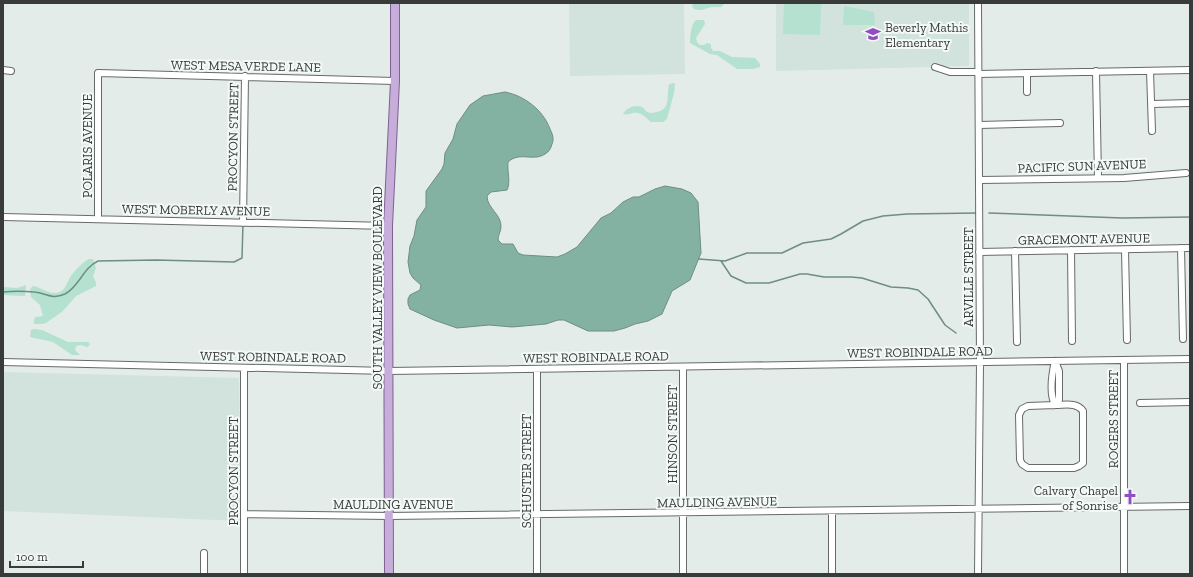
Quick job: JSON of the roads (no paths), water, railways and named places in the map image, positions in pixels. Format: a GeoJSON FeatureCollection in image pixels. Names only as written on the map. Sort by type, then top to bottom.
{"type":"FeatureCollection","features":[{"type":"Feature","properties":{"kind":"main road","name":"SOUTH VALLEY VIEW BOULEVARD"},"geometry":{"type":"LineString","coordinates":[[389,574],[388,226],[395,81],[395,3]]}},
{"type":"Feature","properties":{"kind":"street","name":"ARVILLE STREET"},"geometry":{"type":"LineString","coordinates":[[978,3],[980,363],[978,574]]}},
{"type":"Feature","properties":{"kind":"street"},"geometry":{"type":"LineString","coordinates":[[936,67],[950,72],[978,73],[1190,70]]}},
{"type":"Feature","properties":{"kind":"street"},"geometry":{"type":"LineString","coordinates":[[3,70],[11,71]]}},
{"type":"Feature","properties":{"kind":"street"},"geometry":{"type":"LineString","coordinates":[[1096,71],[1098,178]]}},
{"type":"Feature","properties":{"kind":"street"},"geometry":{"type":"LineString","coordinates":[[1150,71],[1152,131]]}},
{"type":"Feature","properties":{"kind":"street","name":"WEST MESA VERDE LANE"},"geometry":{"type":"LineString","coordinates":[[98,73],[395,81]]}},
{"type":"Feature","properties":{"kind":"street","name":"POLARIS AVENUE"},"geometry":{"type":"LineString","coordinates":[[98,73],[98,219]]}},
{"type":"Feature","properties":{"kind":"street"},"geometry":{"type":"LineString","coordinates":[[1026,73],[1027,92]]}},
{"type":"Feature","properties":{"kind":"street","name":"PROCYON STREET"},"geometry":{"type":"LineString","coordinates":[[244,222],[245,76]]}},
{"type":"Feature","properties":{"kind":"street"},"geometry":{"type":"LineString","coordinates":[[1152,104],[1190,103]]}},
{"type":"Feature","properties":{"kind":"street"},"geometry":{"type":"LineString","coordinates":[[979,125],[1060,123]]}},
{"type":"Feature","properties":{"kind":"street","name":"PACIFIC SUN AVENUE"},"geometry":{"type":"LineString","coordinates":[[979,180],[1129,178],[1169,173],[1186,173]]}},
{"type":"Feature","properties":{"kind":"street","name":"WEST MOBERLY AVENUE"},"geometry":{"type":"LineString","coordinates":[[3,216],[388,226]]}},
{"type":"Feature","properties":{"kind":"street"},"geometry":{"type":"LineString","coordinates":[[1181,248],[1183,339]]}},
{"type":"Feature","properties":{"kind":"street","name":"GRACEMONT AVENUE"},"geometry":{"type":"LineString","coordinates":[[979,252],[1190,248]]}},
{"type":"Feature","properties":{"kind":"street"},"geometry":{"type":"LineString","coordinates":[[1071,250],[1072,341]]}},
{"type":"Feature","properties":{"kind":"street"},"geometry":{"type":"LineString","coordinates":[[1125,250],[1127,340]]}},
{"type":"Feature","properties":{"kind":"street"},"geometry":{"type":"LineString","coordinates":[[1015,251],[1017,342]]}},
{"type":"Feature","properties":{"kind":"street","name":"WEST ROBINDALE ROAD"},"geometry":{"type":"LineString","coordinates":[[3,362],[388,371],[1190,359]]}},
{"type":"Feature","properties":{"kind":"street","name":"ROGERS STREET"},"geometry":{"type":"LineString","coordinates":[[1124,360],[1124,574]]}},
{"type":"Feature","properties":{"kind":"street"},"geometry":{"type":"LineString","coordinates":[[1055,361],[1059,371],[1059,400],[1055,405],[1028,406],[1022,409],[1019,415],[1020,460],[1022,464],[1028,468],[1074,468],[1082,463],[1083,411],[1080,407],[1074,404],[1055,405]]}},
{"type":"Feature","properties":{"kind":"street","name":"HINSON STREET"},"geometry":{"type":"LineString","coordinates":[[683,367],[683,574]]}},
{"type":"Feature","properties":{"kind":"street","name":"PROCYON STREET"},"geometry":{"type":"LineString","coordinates":[[244,368],[244,574]]}},
{"type":"Feature","properties":{"kind":"street","name":"SCHUSTER STREET"},"geometry":{"type":"LineString","coordinates":[[537,574],[538,369]]}},
{"type":"Feature","properties":{"kind":"street"},"geometry":{"type":"LineString","coordinates":[[1140,403],[1190,402]]}},
{"type":"Feature","properties":{"kind":"street","name":"MAULDING AVENUE"},"geometry":{"type":"LineString","coordinates":[[244,514],[389,516],[537,515],[1190,506]]}},
{"type":"Feature","properties":{"kind":"street"},"geometry":{"type":"LineString","coordinates":[[832,512],[832,574]]}},
{"type":"Feature","properties":{"kind":"street"},"geometry":{"type":"LineString","coordinates":[[204,553],[204,574]]}},
{"type":"Feature","properties":{"kind":"waterway"},"geometry":{"type":"LineString","coordinates":[[699,259],[725,261],[747,253],[782,253],[803,243],[831,239],[863,221],[883,216],[907,214],[977,213]]}},
{"type":"Feature","properties":{"kind":"waterway"},"geometry":{"type":"LineString","coordinates":[[989,213],[1122,218],[1190,217]]}},
{"type":"Feature","properties":{"kind":"waterway"},"geometry":{"type":"LineString","coordinates":[[3,292],[30,292],[60,296],[70,291],[88,268],[98,261],[156,260],[234,262],[242,258],[243,224]]}},
{"type":"Feature","properties":{"kind":"waterway"},"geometry":{"type":"LineString","coordinates":[[721,261],[731,276],[746,283],[769,283],[800,274],[807,274],[824,277],[862,278],[891,287],[918,290],[928,299],[945,325],[956,333]]}},
{"type":"Feature","properties":{"kind":"place","name":"Beverly Mathis Elementary"},"geometry":{"type":"Point","coordinates":[873,34]}},
{"type":"Feature","properties":{"kind":"place","name":"Calvary Chapel of Sonrise"},"geometry":{"type":"Point","coordinates":[1130,497]}}]}
